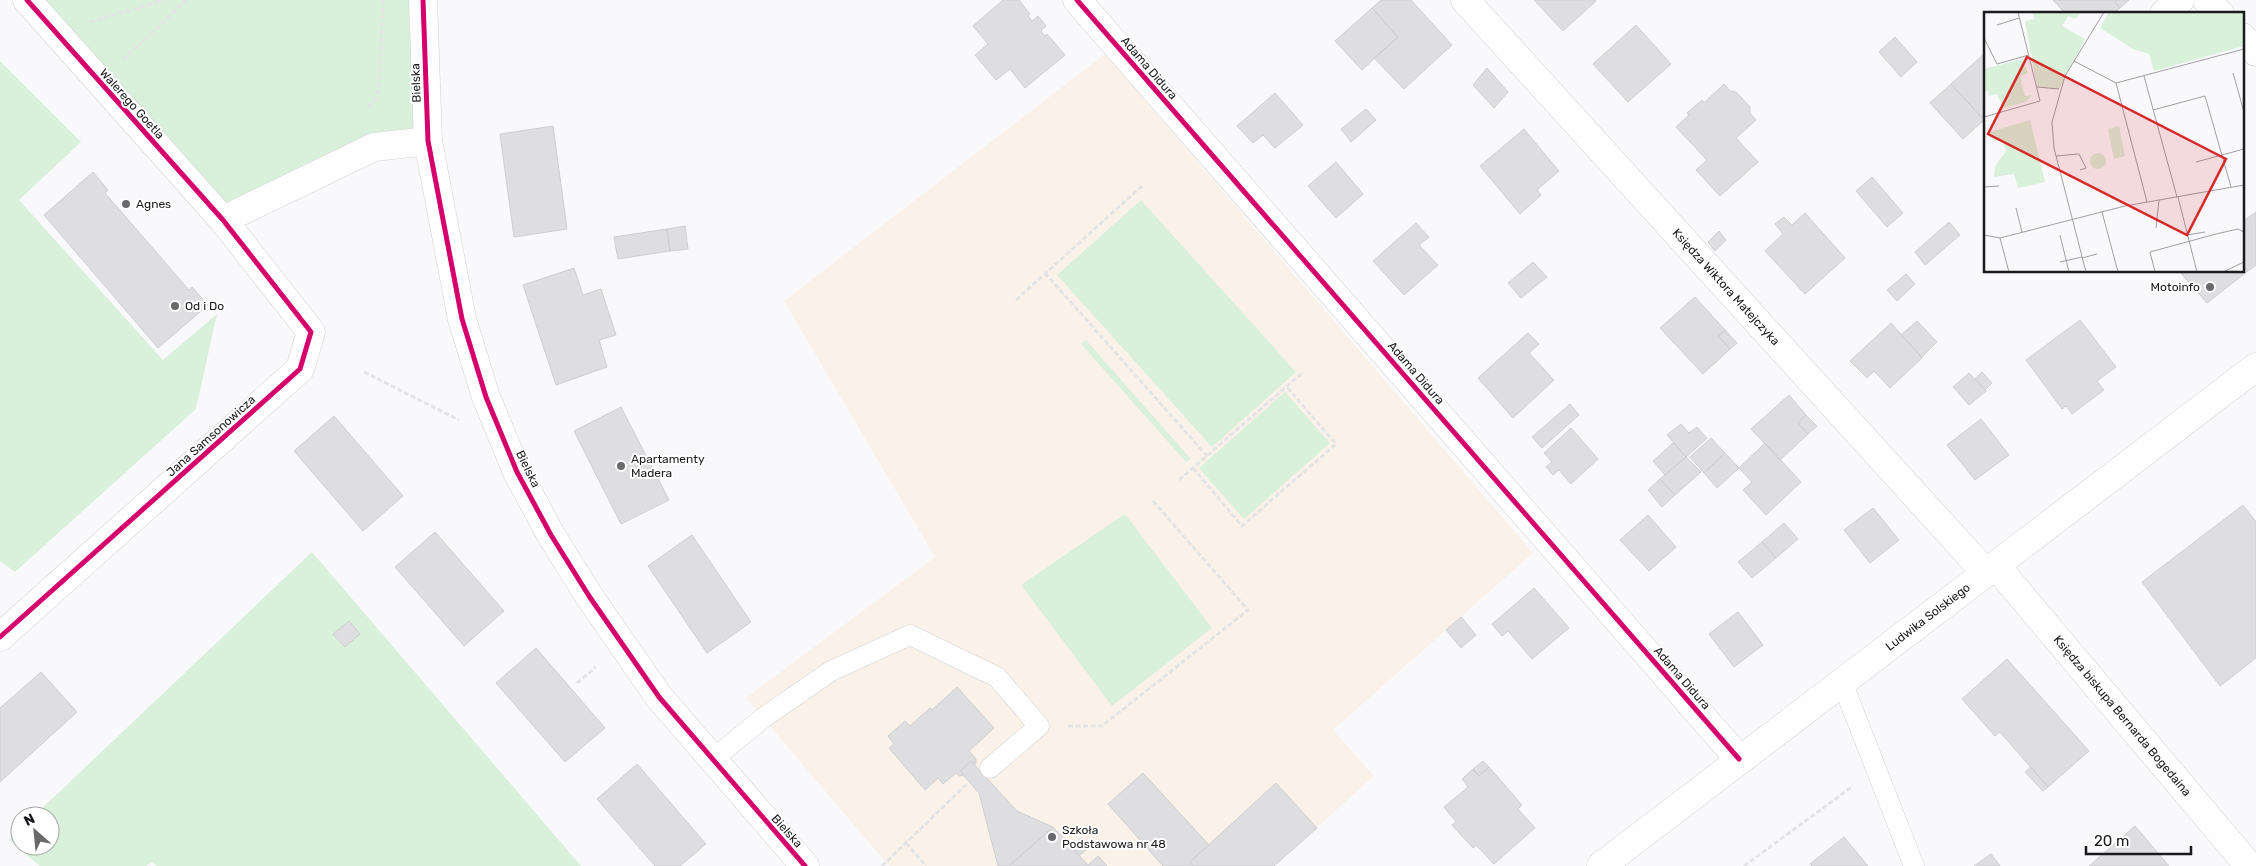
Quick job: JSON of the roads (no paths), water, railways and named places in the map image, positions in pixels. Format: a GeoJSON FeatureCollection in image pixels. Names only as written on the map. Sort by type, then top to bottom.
{"type":"FeatureCollection","features":[{"type":"Feature","properties":{"kind":"street","name":"Walerego Goetla"},"geometry":{"type":"LineString","coordinates":[[27,0],[223,220]]}},
{"type":"Feature","properties":{"kind":"street","name":"Bielska"},"geometry":{"type":"LineString","coordinates":[[423,0],[428,141],[462,320],[486,397],[517,472],[551,535],[589,596],[659,697],[804,866]]}},
{"type":"Feature","properties":{"kind":"street","name":"Adama Didura"},"geometry":{"type":"LineString","coordinates":[[1077,0],[1739,759]]}},
{"type":"Feature","properties":{"kind":"street","name":"Księdza Wiktora Matejczyka"},"geometry":{"type":"LineString","coordinates":[[1465,0],[1991,570]]}},
{"type":"Feature","properties":{"kind":"street"},"geometry":{"type":"LineString","coordinates":[[2166,12],[2180,0]]}},
{"type":"Feature","properties":{"kind":"street"},"geometry":{"type":"LineString","coordinates":[[2207,0],[2218,12]]}},
{"type":"Feature","properties":{"kind":"street"},"geometry":{"type":"LineString","coordinates":[[2244,40],[2256,52]]}},
{"type":"Feature","properties":{"kind":"street"},"geometry":{"type":"LineString","coordinates":[[223,220],[374,147],[428,141]]}},
{"type":"Feature","properties":{"kind":"street","name":"Jana Samsonowicza"},"geometry":{"type":"LineString","coordinates":[[0,637],[300,369],[311,332],[223,220]]}},
{"type":"Feature","properties":{"kind":"street","name":"Ludwika Solskiego"},"geometry":{"type":"LineString","coordinates":[[1600,866],[2256,367]]}},
{"type":"Feature","properties":{"kind":"street","name":"Księdza biskupa Bernarda Bogedaina"},"geometry":{"type":"LineString","coordinates":[[1991,570],[2249,866]]}},
{"type":"Feature","properties":{"kind":"lane"},"geometry":{"type":"LineString","coordinates":[[712,760],[764,718],[831,671],[910,635],[997,677],[1040,726],[990,768]]}},
{"type":"Feature","properties":{"kind":"lane"},"geometry":{"type":"LineString","coordinates":[[1842,682],[1914,866]]}},
{"type":"Feature","properties":{"kind":"place","name":"Agnes"},"geometry":{"type":"Point","coordinates":[126,204]}},
{"type":"Feature","properties":{"kind":"place","name":"Motoinfo"},"geometry":{"type":"Point","coordinates":[2210,287]}},
{"type":"Feature","properties":{"kind":"place","name":"Od i Do"},"geometry":{"type":"Point","coordinates":[175,306]}},
{"type":"Feature","properties":{"kind":"place","name":"Apartamenty Madera"},"geometry":{"type":"Point","coordinates":[621,466]}},
{"type":"Feature","properties":{"kind":"place","name":"Szkoła Podstawowa nr 48"},"geometry":{"type":"Point","coordinates":[1052,837]}}]}
